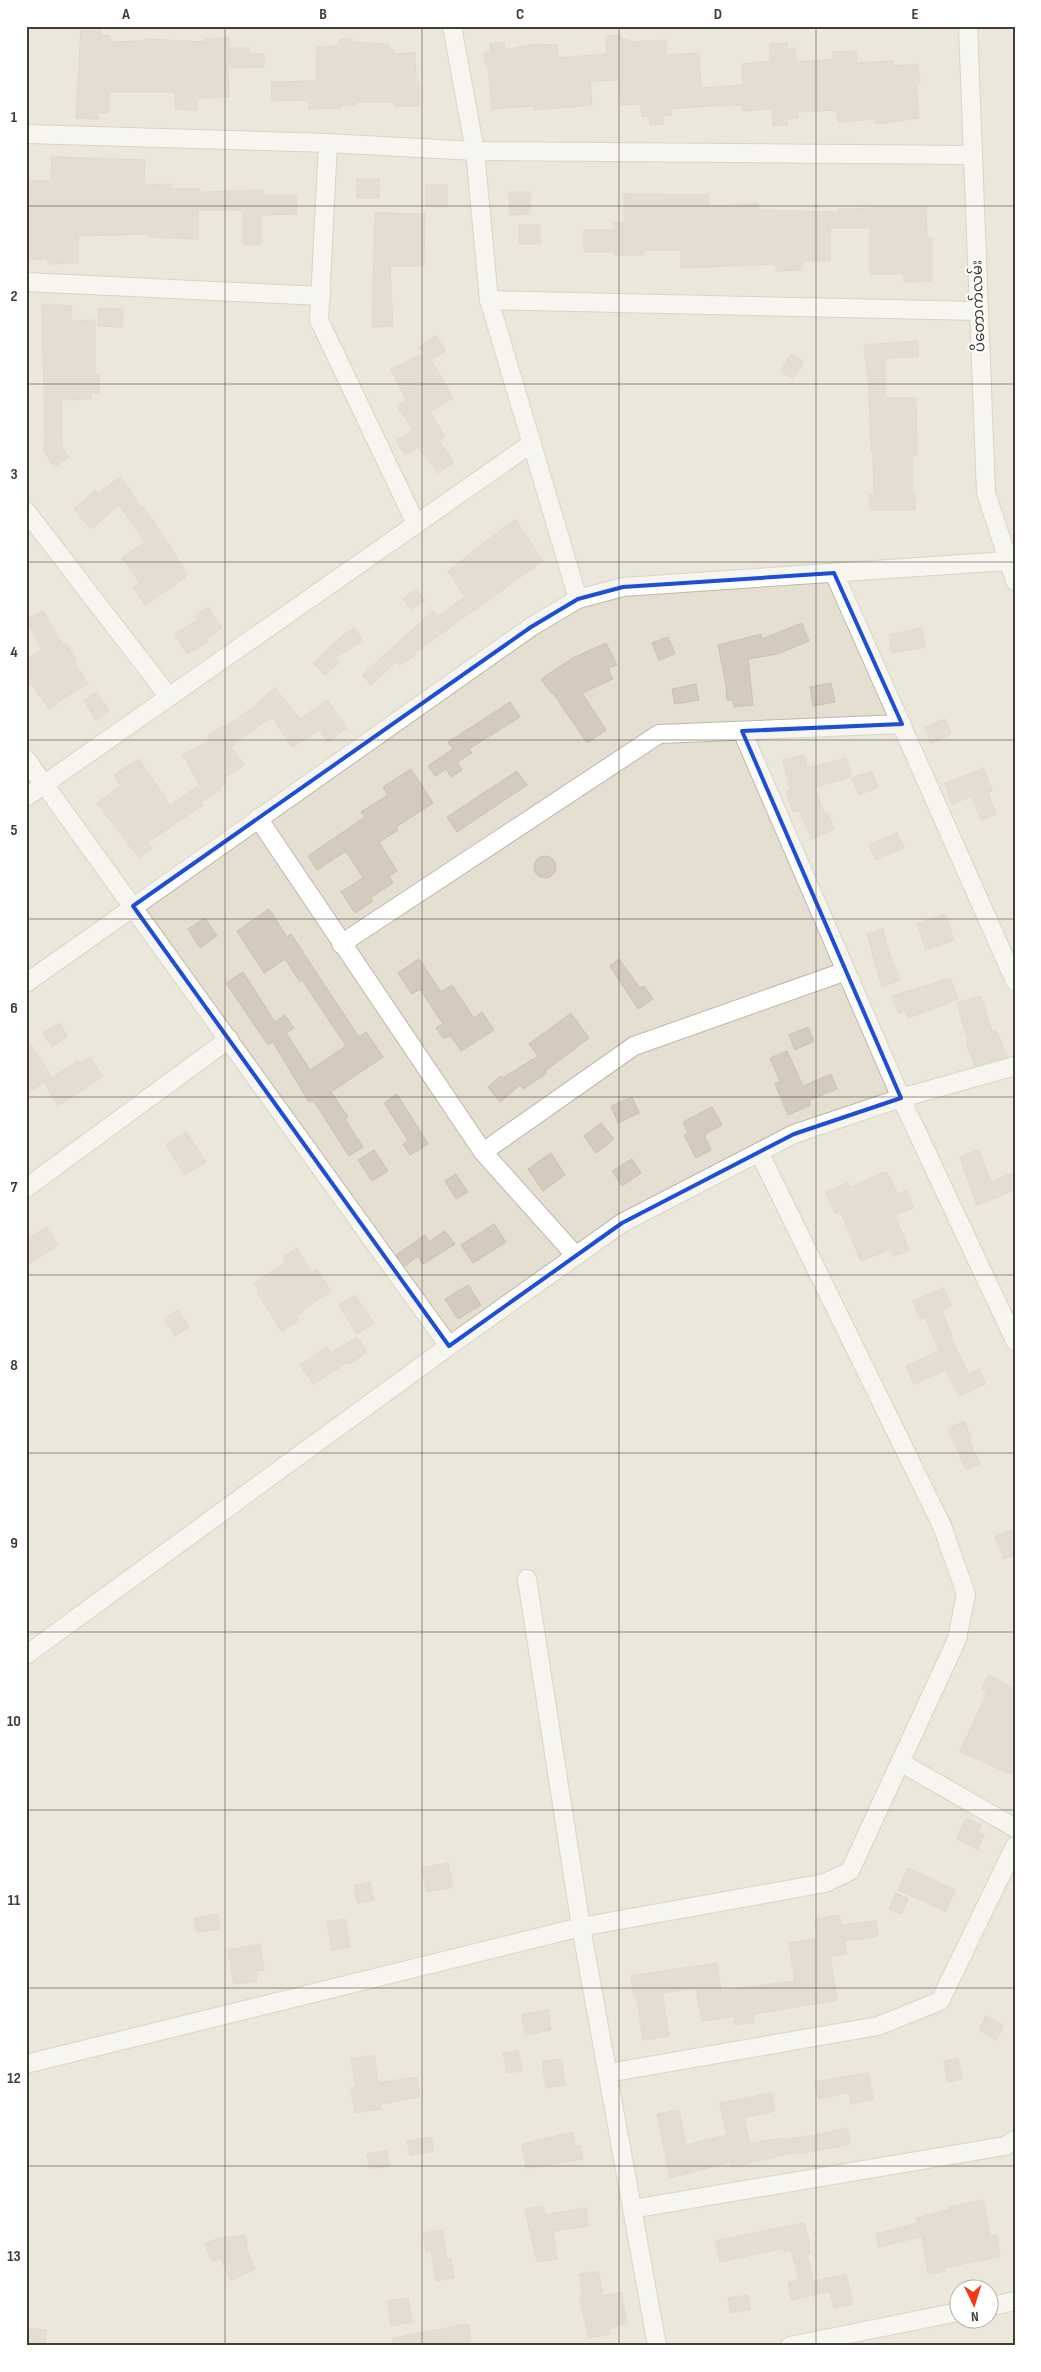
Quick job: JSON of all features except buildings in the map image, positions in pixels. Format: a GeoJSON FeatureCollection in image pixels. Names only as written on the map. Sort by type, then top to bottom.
{"type":"FeatureCollection","features":[{"type":"Feature","properties":{"kind":"street"},"geometry":{"type":"LineString","coordinates":[[452,26],[475,151],[489,300],[578,599]]}},
{"type":"Feature","properties":{"kind":"street","name":"ပိတောက်လမ်း"},"geometry":{"type":"LineString","coordinates":[[968,26],[986,493],[1015,581]]}},
{"type":"Feature","properties":{"kind":"street"},"geometry":{"type":"LineString","coordinates":[[26,134],[328,143],[475,151],[972,155]]}},
{"type":"Feature","properties":{"kind":"street"},"geometry":{"type":"LineString","coordinates":[[328,143],[319,320],[416,524]]}},
{"type":"Feature","properties":{"kind":"street"},"geometry":{"type":"LineString","coordinates":[[26,282],[320,296]]}},
{"type":"Feature","properties":{"kind":"street"},"geometry":{"type":"LineString","coordinates":[[489,300],[978,311]]}},
{"type":"Feature","properties":{"kind":"street"},"geometry":{"type":"LineString","coordinates":[[26,797],[532,443]]}},
{"type":"Feature","properties":{"kind":"street"},"geometry":{"type":"LineString","coordinates":[[26,511],[169,697]]}},
{"type":"Feature","properties":{"kind":"street"},"geometry":{"type":"LineString","coordinates":[[26,983],[531,626],[578,599],[623,588],[1007,561]]}},
{"type":"Feature","properties":{"kind":"street"},"geometry":{"type":"LineString","coordinates":[[834,573],[1015,981]]}},
{"type":"Feature","properties":{"kind":"street"},"geometry":{"type":"LineString","coordinates":[[341,944],[659,734],[902,724]]}},
{"type":"Feature","properties":{"kind":"street"},"geometry":{"type":"LineString","coordinates":[[742,731],[901,1098],[1015,1341]]}},
{"type":"Feature","properties":{"kind":"street"},"geometry":{"type":"LineString","coordinates":[[26,759],[134,906],[449,1346]]}},
{"type":"Feature","properties":{"kind":"street"},"geometry":{"type":"LineString","coordinates":[[258,818],[341,944],[483,1152],[576,1256]]}},
{"type":"Feature","properties":{"kind":"street"},"geometry":{"type":"LineString","coordinates":[[483,1152],[634,1046],[846,971]]}},
{"type":"Feature","properties":{"kind":"street"},"geometry":{"type":"LineString","coordinates":[[26,1188],[229,1040]]}},
{"type":"Feature","properties":{"kind":"street"},"geometry":{"type":"LineString","coordinates":[[26,1655],[449,1346],[622,1223],[794,1134],[901,1098],[1015,1066]]}},
{"type":"Feature","properties":{"kind":"street"},"geometry":{"type":"LineString","coordinates":[[26,2064],[581,1927],[825,1883],[850,1871],[957,1639],[966,1594],[942,1526],[760,1152]]}},
{"type":"Feature","properties":{"kind":"street"},"geometry":{"type":"LineString","coordinates":[[527,1579],[581,1927],[657,2346]]}},
{"type":"Feature","properties":{"kind":"street"},"geometry":{"type":"LineString","coordinates":[[900,1762],[1015,1828]]}},
{"type":"Feature","properties":{"kind":"street"},"geometry":{"type":"LineString","coordinates":[[608,2073],[878,2026],[940,2001],[1015,1846]]}},
{"type":"Feature","properties":{"kind":"street"},"geometry":{"type":"LineString","coordinates":[[632,2209],[1005,2146],[1015,2140]]}},
{"type":"Feature","properties":{"kind":"street"},"geometry":{"type":"LineString","coordinates":[[998,2304],[1015,2301]]}},
{"type":"Feature","properties":{"kind":"street"},"geometry":{"type":"LineString","coordinates":[[790,2346],[948,2314]]}},
{"type":"Feature","properties":{"kind":"highlighted area"},"geometry":{"type":"Polygon","coordinates":[[[834,573],[902,724],[742,731],[901,1098],[794,1134],[622,1223],[449,1346],[133,906],[531,627],[578,599],[623,587],[834,573]]]}},
{"type":"Feature","properties":{"kind":"shaded area"},"geometry":{"type":"Polygon","coordinates":[[[26,26],[1015,26],[1015,2346],[26,2346],[26,26]]]}}]}
